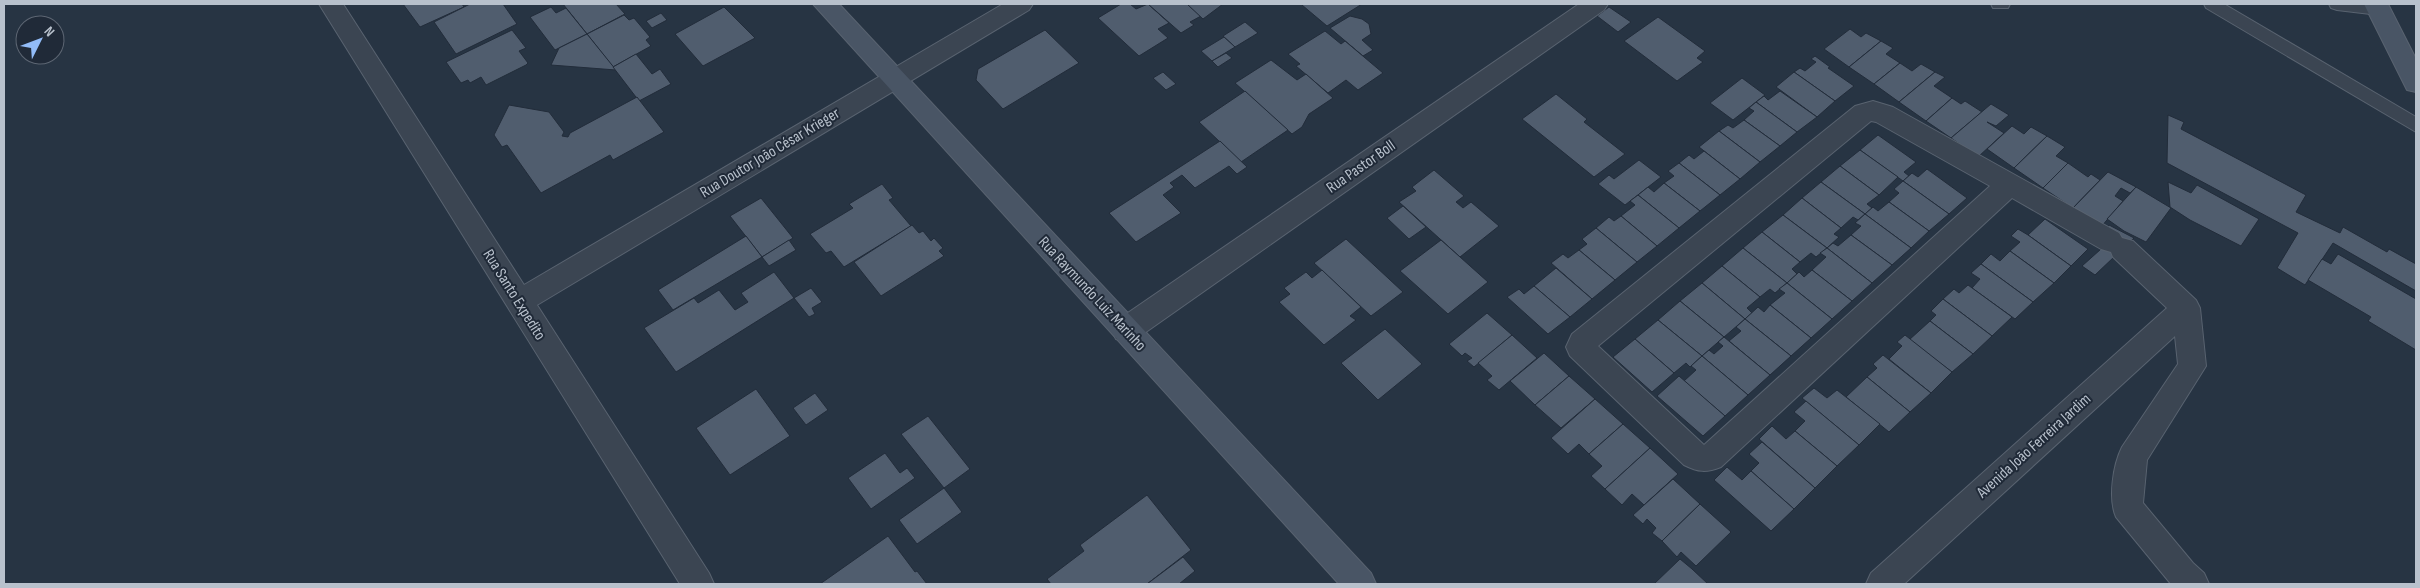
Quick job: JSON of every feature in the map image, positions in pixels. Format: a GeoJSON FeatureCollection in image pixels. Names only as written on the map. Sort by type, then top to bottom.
{"type":"FeatureCollection","features":[{"type":"Feature","properties":{"kind":"street","name":"Rua Santo Expedito"},"geometry":{"type":"LineString","coordinates":[[331,4],[698,584]]}},
{"type":"Feature","properties":{"kind":"street","name":"Rua Raymundo Luiz Marinho"},"geometry":{"type":"LineString","coordinates":[[825,4],[1360,584]]}},
{"type":"Feature","properties":{"kind":"street","name":"Rua Doutor João César Krieger"},"geometry":{"type":"LineString","coordinates":[[518,302],[1020,4]]}},
{"type":"Feature","properties":{"kind":"street","name":"Rua Pastor Boll"},"geometry":{"type":"LineString","coordinates":[[1126,330],[1596,4]]}},
{"type":"Feature","properties":{"kind":"street"},"geometry":{"type":"LineString","coordinates":[[2377,6],[2416,84]]}},
{"type":"Feature","properties":{"kind":"street"},"geometry":{"type":"LineString","coordinates":[[2010,184],[1711,457],[1702,459],[1694,454],[1580,347],[1582,343],[1864,113],[1873,111],[1884,114],[2010,184],[2117,245],[2186,308],[2192,366],[2132,457],[2127,508],[2182,574],[2193,584]]}},
{"type":"Feature","properties":{"kind":"street","name":"Avenida João Ferreira Jardim"},"geometry":{"type":"LineString","coordinates":[[1882,584],[2186,308]]}},
{"type":"Feature","properties":{"kind":"lane"},"geometry":{"type":"LineString","coordinates":[[2212,4],[2416,125]]}},
{"type":"Feature","properties":{"kind":"lane"},"geometry":{"type":"LineString","coordinates":[[2338,4],[2377,6]]}},
{"type":"Feature","properties":{"kind":"building"},"geometry":{"type":"Polygon","coordinates":[[[403,4],[462,4],[464,7],[420,27],[403,4]]]}},
{"type":"Feature","properties":{"kind":"building"},"geometry":{"type":"Polygon","coordinates":[[[470,4],[503,4],[517,24],[456,54],[434,22],[470,4]]]}},
{"type":"Feature","properties":{"kind":"building"},"geometry":{"type":"Polygon","coordinates":[[[563,4],[616,4],[625,14],[587,34],[563,4]]]}},
{"type":"Feature","properties":{"kind":"building"},"geometry":{"type":"Polygon","coordinates":[[[1121,4],[1130,4],[1136,9],[1148,4],[1169,23],[1158,29],[1168,38],[1139,56],[1098,18],[1121,4]]]}},
{"type":"Feature","properties":{"kind":"building"},"geometry":{"type":"Polygon","coordinates":[[[1148,4],[1187,4],[1201,16],[1190,22],[1194,25],[1181,33],[1148,4]]]}},
{"type":"Feature","properties":{"kind":"building"},"geometry":{"type":"Polygon","coordinates":[[[1187,4],[1223,4],[1203,19],[1187,4]]]}},
{"type":"Feature","properties":{"kind":"building"},"geometry":{"type":"Polygon","coordinates":[[[1303,4],[1362,4],[1327,26],[1302,5],[1303,4]]]}},
{"type":"Feature","properties":{"kind":"building"},"geometry":{"type":"Polygon","coordinates":[[[551,7],[556,13],[566,8],[587,34],[555,50],[530,17],[551,7]]]}},
{"type":"Feature","properties":{"kind":"building"},"geometry":{"type":"Polygon","coordinates":[[[724,7],[755,38],[703,66],[675,34],[724,7]]]}},
{"type":"Feature","properties":{"kind":"building"},"geometry":{"type":"Polygon","coordinates":[[[1609,7],[1631,22],[1618,32],[1597,16],[1609,7]]]}},
{"type":"Feature","properties":{"kind":"building"},"geometry":{"type":"Polygon","coordinates":[[[661,13],[667,20],[652,28],[646,21],[661,13]]]}},
{"type":"Feature","properties":{"kind":"building"},"geometry":{"type":"Polygon","coordinates":[[[624,15],[629,20],[634,18],[650,37],[646,40],[651,46],[613,67],[587,34],[624,15]]]}},
{"type":"Feature","properties":{"kind":"building"},"geometry":{"type":"Polygon","coordinates":[[[1350,16],[1362,19],[1369,24],[1371,34],[1362,40],[1373,50],[1363,56],[1330,28],[1350,16]]]}},
{"type":"Feature","properties":{"kind":"building"},"geometry":{"type":"Polygon","coordinates":[[[1658,17],[1705,51],[1697,58],[1703,62],[1677,81],[1624,41],[1658,17]]]}},
{"type":"Feature","properties":{"kind":"building"},"geometry":{"type":"Polygon","coordinates":[[[1245,22],[1258,33],[1235,47],[1223,36],[1245,22]]]}},
{"type":"Feature","properties":{"kind":"building"},"geometry":{"type":"Polygon","coordinates":[[[1850,29],[1861,37],[1866,33],[1881,41],[1849,67],[1824,49],[1850,29]]]}},
{"type":"Feature","properties":{"kind":"building"},"geometry":{"type":"Polygon","coordinates":[[[512,30],[526,48],[519,51],[528,63],[486,85],[481,77],[470,83],[468,80],[461,83],[446,62],[512,30]]]}},
{"type":"Feature","properties":{"kind":"building"},"geometry":{"type":"Polygon","coordinates":[[[1045,30],[1079,63],[1003,109],[976,80],[978,69],[1045,30]]]}},
{"type":"Feature","properties":{"kind":"building"},"geometry":{"type":"Polygon","coordinates":[[[1325,31],[1341,44],[1345,41],[1383,73],[1358,90],[1346,80],[1328,93],[1296,66],[1300,64],[1288,54],[1325,31]]]}},
{"type":"Feature","properties":{"kind":"building"},"geometry":{"type":"Polygon","coordinates":[[[587,34],[616,70],[551,65],[559,48],[587,34]]]}},
{"type":"Feature","properties":{"kind":"building"},"geometry":{"type":"Polygon","coordinates":[[[1224,37],[1235,47],[1212,61],[1201,51],[1224,37]]]}},
{"type":"Feature","properties":{"kind":"building"},"geometry":{"type":"Polygon","coordinates":[[[1881,41],[1893,48],[1886,54],[1900,63],[1874,84],[1849,67],[1881,41]]]}},
{"type":"Feature","properties":{"kind":"building"},"geometry":{"type":"Polygon","coordinates":[[[1226,53],[1232,58],[1218,67],[1212,61],[1226,53]]]}},
{"type":"Feature","properties":{"kind":"building"},"geometry":{"type":"Polygon","coordinates":[[[636,54],[652,74],[660,69],[671,84],[639,101],[613,67],[636,54]]]}},
{"type":"Feature","properties":{"kind":"building"},"geometry":{"type":"Polygon","coordinates":[[[1815,56],[1830,67],[1828,68],[1854,86],[1835,101],[1794,72],[1800,68],[1805,71],[1816,62],[1811,59],[1815,56]]]}},
{"type":"Feature","properties":{"kind":"building"},"geometry":{"type":"Polygon","coordinates":[[[1271,60],[1297,80],[1306,74],[1333,98],[1309,114],[1302,127],[1292,134],[1235,83],[1271,60]]]}},
{"type":"Feature","properties":{"kind":"building"},"geometry":{"type":"Polygon","coordinates":[[[1900,63],[1912,71],[1921,64],[1935,72],[1899,102],[1874,84],[1900,63]]]}},
{"type":"Feature","properties":{"kind":"building"},"geometry":{"type":"Polygon","coordinates":[[[1163,72],[1176,84],[1166,90],[1153,78],[1163,72]]]}},
{"type":"Feature","properties":{"kind":"building"},"geometry":{"type":"Polygon","coordinates":[[[1794,72],[1835,101],[1817,117],[1776,87],[1794,72]]]}},
{"type":"Feature","properties":{"kind":"building"},"geometry":{"type":"Polygon","coordinates":[[[1935,72],[1945,77],[1934,86],[1952,98],[1926,121],[1899,102],[1935,72]]]}},
{"type":"Feature","properties":{"kind":"building"},"geometry":{"type":"Polygon","coordinates":[[[1742,78],[1765,95],[1733,120],[1710,103],[1742,78]]]}},
{"type":"Feature","properties":{"kind":"building"},"geometry":{"type":"Polygon","coordinates":[[[1245,91],[1288,130],[1241,162],[1199,122],[1245,91]]]}},
{"type":"Feature","properties":{"kind":"building"},"geometry":{"type":"Polygon","coordinates":[[[1780,91],[1817,117],[1797,132],[1756,102],[1764,96],[1768,100],[1780,91]]]}},
{"type":"Feature","properties":{"kind":"building"},"geometry":{"type":"Polygon","coordinates":[[[1556,94],[1587,119],[1584,122],[1625,154],[1594,177],[1522,119],[1556,94]]]}},
{"type":"Feature","properties":{"kind":"building"},"geometry":{"type":"Polygon","coordinates":[[[637,97],[664,132],[613,160],[610,155],[541,193],[507,145],[502,147],[494,135],[509,105],[549,112],[564,132],[562,136],[568,137],[570,133],[637,97]]]}},
{"type":"Feature","properties":{"kind":"building"},"geometry":{"type":"Polygon","coordinates":[[[1952,98],[1961,104],[1965,101],[1982,112],[1951,138],[1926,121],[1952,98]]]}},
{"type":"Feature","properties":{"kind":"building"},"geometry":{"type":"Polygon","coordinates":[[[1756,102],[1797,132],[1780,146],[1744,120],[1754,111],[1749,108],[1756,102]]]}},
{"type":"Feature","properties":{"kind":"building"},"geometry":{"type":"Polygon","coordinates":[[[1991,104],[2009,115],[1996,126],[1987,122],[2004,133],[1978,157],[1951,138],[1991,104]]]}},
{"type":"Feature","properties":{"kind":"building"},"geometry":{"type":"Polygon","coordinates":[[[2168,115],[2184,122],[2181,129],[2306,195],[2296,212],[2340,233],[2343,227],[2387,252],[2389,249],[2416,264],[2416,291],[2333,243],[2305,285],[2277,268],[2298,233],[2167,163],[2168,115]]]}},
{"type":"Feature","properties":{"kind":"building"},"geometry":{"type":"Polygon","coordinates":[[[1744,120],[1780,146],[1760,162],[1719,131],[1728,125],[1733,128],[1744,120]]]}},
{"type":"Feature","properties":{"kind":"building"},"geometry":{"type":"Polygon","coordinates":[[[2012,126],[2024,134],[2031,127],[2047,136],[2014,168],[1987,149],[2012,126]]]}},
{"type":"Feature","properties":{"kind":"building"},"geometry":{"type":"Polygon","coordinates":[[[1719,131],[1760,162],[1740,179],[1699,147],[1719,131]]]}},
{"type":"Feature","properties":{"kind":"building"},"geometry":{"type":"Polygon","coordinates":[[[1878,135],[1916,162],[1904,172],[1909,176],[1903,181],[1860,150],[1878,135]]]}},
{"type":"Feature","properties":{"kind":"building"},"geometry":{"type":"Polygon","coordinates":[[[2047,136],[2065,147],[2056,156],[2068,163],[2043,188],[2014,168],[2047,136]]]}},
{"type":"Feature","properties":{"kind":"building"},"geometry":{"type":"Polygon","coordinates":[[[1220,141],[1247,167],[1237,174],[1229,166],[1195,188],[1182,175],[1170,183],[1174,187],[1163,195],[1181,213],[1136,242],[1109,213],[1220,141]]]}},
{"type":"Feature","properties":{"kind":"building"},"geometry":{"type":"Polygon","coordinates":[[[1860,150],[1898,177],[1879,195],[1840,166],[1860,150]]]}},
{"type":"Feature","properties":{"kind":"building"},"geometry":{"type":"Polygon","coordinates":[[[1704,151],[1740,179],[1720,195],[1679,163],[1689,155],[1694,159],[1704,151]]]}},
{"type":"Feature","properties":{"kind":"building"},"geometry":{"type":"Polygon","coordinates":[[[1639,160],[1661,177],[1625,205],[1598,184],[1609,175],[1614,179],[1639,160]]]}},
{"type":"Feature","properties":{"kind":"building"},"geometry":{"type":"Polygon","coordinates":[[[1679,163],[1720,195],[1700,211],[1664,183],[1674,176],[1668,171],[1679,163]]]}},
{"type":"Feature","properties":{"kind":"building"},"geometry":{"type":"Polygon","coordinates":[[[2068,163],[2088,177],[2091,174],[2100,180],[2073,208],[2043,188],[2068,163]]]}},
{"type":"Feature","properties":{"kind":"building"},"geometry":{"type":"Polygon","coordinates":[[[1840,166],[1879,195],[1867,204],[1872,208],[1865,214],[1821,182],[1840,166]]]}},
{"type":"Feature","properties":{"kind":"building"},"geometry":{"type":"Polygon","coordinates":[[[1927,169],[1967,198],[1949,214],[1903,181],[1912,173],[1918,177],[1927,169]]]}},
{"type":"Feature","properties":{"kind":"building"},"geometry":{"type":"Polygon","coordinates":[[[1434,170],[1464,196],[1456,202],[1463,208],[1471,202],[1499,226],[1460,257],[1399,202],[1416,191],[1412,187],[1434,170]]]}},
{"type":"Feature","properties":{"kind":"building"},"geometry":{"type":"Polygon","coordinates":[[[2108,172],[2136,187],[2130,193],[2121,188],[2115,196],[2123,201],[2101,227],[2073,208],[2108,172]]]}},
{"type":"Feature","properties":{"kind":"building"},"geometry":{"type":"Polygon","coordinates":[[[1903,181],[1949,214],[1929,231],[1889,202],[1899,193],[1894,189],[1903,181]]]}},
{"type":"Feature","properties":{"kind":"building"},"geometry":{"type":"Polygon","coordinates":[[[1821,182],[1865,214],[1858,220],[1853,217],[1841,228],[1802,198],[1821,182]]]}},
{"type":"Feature","properties":{"kind":"building"},"geometry":{"type":"Polygon","coordinates":[[[2168,182],[2191,193],[2197,185],[2259,219],[2241,246],[2190,220],[2170,207],[2168,182]]]}},
{"type":"Feature","properties":{"kind":"building"},"geometry":{"type":"Polygon","coordinates":[[[1664,183],[1700,211],[1679,228],[1638,195],[1648,187],[1654,192],[1664,183]]]}},
{"type":"Feature","properties":{"kind":"building"},"geometry":{"type":"Polygon","coordinates":[[[882,184],[893,198],[889,200],[911,226],[844,267],[831,251],[826,253],[810,234],[853,208],[849,204],[882,184]]]}},
{"type":"Feature","properties":{"kind":"building"},"geometry":{"type":"Polygon","coordinates":[[[2136,187],[2171,208],[2146,242],[2124,231],[2107,219],[2136,187]]]}},
{"type":"Feature","properties":{"kind":"building"},"geometry":{"type":"Polygon","coordinates":[[[1638,195],[1679,228],[1657,246],[1621,216],[1635,205],[1630,201],[1638,195]]]}},
{"type":"Feature","properties":{"kind":"building"},"geometry":{"type":"Polygon","coordinates":[[[761,198],[793,238],[762,257],[730,216],[761,198]]]}},
{"type":"Feature","properties":{"kind":"building"},"geometry":{"type":"Polygon","coordinates":[[[1802,198],[1841,228],[1834,234],[1839,237],[1827,248],[1783,215],[1802,198]]]}},
{"type":"Feature","properties":{"kind":"building"},"geometry":{"type":"Polygon","coordinates":[[[1889,202],[1929,231],[1911,248],[1865,214],[1873,207],[1878,211],[1889,202]]]}},
{"type":"Feature","properties":{"kind":"building"},"geometry":{"type":"Polygon","coordinates":[[[1403,206],[1426,227],[1409,239],[1387,218],[1403,206]]]}},
{"type":"Feature","properties":{"kind":"building"},"geometry":{"type":"Polygon","coordinates":[[[1865,214],[1911,248],[1892,265],[1851,235],[1861,226],[1855,223],[1865,214]]]}},
{"type":"Feature","properties":{"kind":"building"},"geometry":{"type":"Polygon","coordinates":[[[1783,215],[1827,248],[1816,257],[1811,253],[1800,262],[1762,232],[1783,215]]]}},
{"type":"Feature","properties":{"kind":"building"},"geometry":{"type":"Polygon","coordinates":[[[1621,216],[1657,246],[1637,262],[1596,228],[1609,217],[1614,221],[1621,216]]]}},
{"type":"Feature","properties":{"kind":"building"},"geometry":{"type":"Polygon","coordinates":[[[2045,219],[2088,249],[2071,266],[2028,235],[2045,219]]]}},
{"type":"Feature","properties":{"kind":"building"},"geometry":{"type":"Polygon","coordinates":[[[912,225],[919,233],[923,231],[931,241],[934,238],[943,248],[939,251],[944,256],[881,296],[854,262],[912,225]]]}},
{"type":"Feature","properties":{"kind":"building"},"geometry":{"type":"Polygon","coordinates":[[[2109,225],[2134,238],[2095,275],[2082,266],[2110,241],[2107,229],[2109,225]]]}},
{"type":"Feature","properties":{"kind":"building"},"geometry":{"type":"Polygon","coordinates":[[[1596,228],[1637,262],[1615,280],[1579,250],[1587,244],[1582,239],[1596,228]]]}},
{"type":"Feature","properties":{"kind":"building"},"geometry":{"type":"Polygon","coordinates":[[[2018,229],[2071,266],[2054,283],[2010,251],[2020,242],[2011,236],[2018,229]]]}},
{"type":"Feature","properties":{"kind":"building"},"geometry":{"type":"Polygon","coordinates":[[[1762,232],[1800,262],[1792,269],[1797,274],[1787,283],[1743,248],[1762,232]]]}},
{"type":"Feature","properties":{"kind":"building"},"geometry":{"type":"Polygon","coordinates":[[[1851,235],[1892,265],[1872,283],[1827,248],[1833,243],[1838,246],[1851,235]]]}},
{"type":"Feature","properties":{"kind":"building"},"geometry":{"type":"Polygon","coordinates":[[[746,236],[762,257],[673,310],[658,290],[746,236]]]}},
{"type":"Feature","properties":{"kind":"building"},"geometry":{"type":"Polygon","coordinates":[[[1346,239],[1403,292],[1371,316],[1314,263],[1346,239]]]}},
{"type":"Feature","properties":{"kind":"building"},"geometry":{"type":"Polygon","coordinates":[[[789,240],[796,250],[769,266],[762,257],[789,240]]]}},
{"type":"Feature","properties":{"kind":"building"},"geometry":{"type":"Polygon","coordinates":[[[1441,240],[1488,282],[1448,314],[1400,271],[1441,240]]]}},
{"type":"Feature","properties":{"kind":"building"},"geometry":{"type":"Polygon","coordinates":[[[1743,248],[1787,283],[1775,293],[1770,289],[1760,297],[1722,266],[1743,248]]]}},
{"type":"Feature","properties":{"kind":"building"},"geometry":{"type":"Polygon","coordinates":[[[1827,248],[1872,283],[1852,301],[1812,270],[1826,257],[1820,253],[1827,248]]]}},
{"type":"Feature","properties":{"kind":"building"},"geometry":{"type":"Polygon","coordinates":[[[1579,250],[1615,280],[1592,299],[1551,263],[1563,254],[1568,258],[1579,250]]]}},
{"type":"Feature","properties":{"kind":"building"},"geometry":{"type":"Polygon","coordinates":[[[2010,251],[2054,283],[2033,302],[1981,264],[1991,254],[2000,261],[2010,251]]]}},
{"type":"Feature","properties":{"kind":"building"},"geometry":{"type":"Polygon","coordinates":[[[2338,254],[2416,299],[2416,350],[2368,321],[2371,317],[2308,280],[2322,259],[2331,264],[2338,254]]]}},
{"type":"Feature","properties":{"kind":"building"},"geometry":{"type":"Polygon","coordinates":[[[1981,264],[2033,302],[2015,319],[1972,288],[1980,279],[1971,273],[1981,264]]]}},
{"type":"Feature","properties":{"kind":"building"},"geometry":{"type":"Polygon","coordinates":[[[1722,266],[1760,297],[1747,308],[1752,313],[1745,319],[1702,283],[1722,266]]]}},
{"type":"Feature","properties":{"kind":"building"},"geometry":{"type":"Polygon","coordinates":[[[1556,268],[1592,299],[1570,317],[1534,286],[1556,268]]]}},
{"type":"Feature","properties":{"kind":"building"},"geometry":{"type":"Polygon","coordinates":[[[1322,270],[1361,307],[1350,316],[1356,320],[1324,345],[1279,302],[1290,294],[1284,288],[1306,272],[1312,278],[1322,270]]]}},
{"type":"Feature","properties":{"kind":"building"},"geometry":{"type":"Polygon","coordinates":[[[1812,270],[1852,301],[1832,319],[1787,283],[1799,272],[1804,277],[1812,270]]]}},
{"type":"Feature","properties":{"kind":"building"},"geometry":{"type":"Polygon","coordinates":[[[774,272],[794,298],[676,372],[644,328],[694,298],[698,303],[719,290],[735,310],[748,302],[741,293],[774,272]]]}},
{"type":"Feature","properties":{"kind":"building"},"geometry":{"type":"Polygon","coordinates":[[[1702,283],[1745,319],[1724,337],[1680,301],[1702,283]]]}},
{"type":"Feature","properties":{"kind":"building"},"geometry":{"type":"Polygon","coordinates":[[[1787,283],[1832,319],[1811,338],[1770,305],[1785,293],[1779,289],[1787,283]]]}},
{"type":"Feature","properties":{"kind":"building"},"geometry":{"type":"Polygon","coordinates":[[[1968,285],[2012,317],[1992,336],[1943,299],[1954,289],[1959,293],[1968,285]]]}},
{"type":"Feature","properties":{"kind":"building"},"geometry":{"type":"Polygon","coordinates":[[[1534,286],[1570,317],[1548,334],[1507,297],[1519,289],[1524,294],[1534,286]]]}},
{"type":"Feature","properties":{"kind":"building"},"geometry":{"type":"Polygon","coordinates":[[[811,288],[822,302],[812,308],[815,314],[809,317],[794,298],[811,288]]]}},
{"type":"Feature","properties":{"kind":"building"},"geometry":{"type":"Polygon","coordinates":[[[1943,299],[1992,336],[1973,354],[1930,321],[1936,315],[1931,311],[1943,299]]]}},
{"type":"Feature","properties":{"kind":"building"},"geometry":{"type":"Polygon","coordinates":[[[1680,301],[1724,337],[1702,356],[1658,320],[1680,301]]]}},
{"type":"Feature","properties":{"kind":"building"},"geometry":{"type":"Polygon","coordinates":[[[1770,305],[1811,338],[1791,356],[1745,319],[1758,307],[1764,312],[1770,305]]]}},
{"type":"Feature","properties":{"kind":"building"},"geometry":{"type":"Polygon","coordinates":[[[1487,313],[1512,335],[1474,367],[1467,361],[1472,358],[1465,353],[1462,356],[1449,344],[1487,313]]]}},
{"type":"Feature","properties":{"kind":"building"},"geometry":{"type":"Polygon","coordinates":[[[1745,319],[1791,356],[1770,375],[1729,341],[1741,331],[1736,327],[1745,319]]]}},
{"type":"Feature","properties":{"kind":"building"},"geometry":{"type":"Polygon","coordinates":[[[1658,320],[1702,356],[1690,367],[1686,363],[1674,373],[1635,339],[1658,320]]]}},
{"type":"Feature","properties":{"kind":"building"},"geometry":{"type":"Polygon","coordinates":[[[1930,321],[1973,354],[1952,372],[1909,340],[1930,321]]]}},
{"type":"Feature","properties":{"kind":"building"},"geometry":{"type":"Polygon","coordinates":[[[1385,329],[1422,364],[1378,400],[1341,363],[1385,329]]]}},
{"type":"Feature","properties":{"kind":"building"},"geometry":{"type":"Polygon","coordinates":[[[1512,335],[1537,358],[1499,390],[1487,380],[1492,376],[1478,363],[1512,335]]]}},
{"type":"Feature","properties":{"kind":"building"},"geometry":{"type":"Polygon","coordinates":[[[1905,335],[1952,372],[1931,393],[1889,359],[1902,346],[1897,342],[1905,335]]]}},
{"type":"Feature","properties":{"kind":"building"},"geometry":{"type":"Polygon","coordinates":[[[1724,337],[1770,375],[1748,395],[1702,356],[1709,350],[1714,354],[1723,346],[1718,342],[1724,337]]]}},
{"type":"Feature","properties":{"kind":"building"},"geometry":{"type":"Polygon","coordinates":[[[1635,339],[1674,373],[1652,392],[1613,357],[1635,339]]]}},
{"type":"Feature","properties":{"kind":"building"},"geometry":{"type":"Polygon","coordinates":[[[1544,353],[1569,376],[1535,405],[1510,381],[1544,353]]]}},
{"type":"Feature","properties":{"kind":"building"},"geometry":{"type":"Polygon","coordinates":[[[1883,355],[1931,393],[1910,412],[1867,377],[1877,368],[1873,364],[1883,355]]]}},
{"type":"Feature","properties":{"kind":"building"},"geometry":{"type":"Polygon","coordinates":[[[1702,356],[1748,395],[1725,416],[1684,381],[1696,370],[1691,366],[1702,356]]]}},
{"type":"Feature","properties":{"kind":"building"},"geometry":{"type":"Polygon","coordinates":[[[1569,376],[1595,399],[1561,428],[1535,405],[1569,376]]]}},
{"type":"Feature","properties":{"kind":"building"},"geometry":{"type":"Polygon","coordinates":[[[1679,376],[1725,416],[1703,436],[1657,396],[1679,376]]]}},
{"type":"Feature","properties":{"kind":"building"},"geometry":{"type":"Polygon","coordinates":[[[1867,377],[1910,412],[1889,432],[1846,397],[1867,377]]]}},
{"type":"Feature","properties":{"kind":"building"},"geometry":{"type":"Polygon","coordinates":[[[1814,388],[1827,398],[1837,390],[1880,424],[1859,445],[1802,398],[1814,388]]]}},
{"type":"Feature","properties":{"kind":"building"},"geometry":{"type":"Polygon","coordinates":[[[756,389],[790,436],[730,475],[696,428],[756,389]]]}},
{"type":"Feature","properties":{"kind":"building"},"geometry":{"type":"Polygon","coordinates":[[[815,393],[828,410],[806,425],[793,408],[815,393]]]}},
{"type":"Feature","properties":{"kind":"building"},"geometry":{"type":"Polygon","coordinates":[[[1595,399],[1623,424],[1589,454],[1579,444],[1568,454],[1551,438],[1595,399]]]}},
{"type":"Feature","properties":{"kind":"building"},"geometry":{"type":"Polygon","coordinates":[[[1806,401],[1859,445],[1837,466],[1795,431],[1805,421],[1794,412],[1806,401]]]}},
{"type":"Feature","properties":{"kind":"building"},"geometry":{"type":"Polygon","coordinates":[[[928,416],[970,469],[944,488],[901,434],[928,416]]]}},
{"type":"Feature","properties":{"kind":"building"},"geometry":{"type":"Polygon","coordinates":[[[1623,424],[1650,448],[1605,489],[1591,476],[1602,466],[1589,454],[1623,424]]]}},
{"type":"Feature","properties":{"kind":"building"},"geometry":{"type":"Polygon","coordinates":[[[1772,426],[1786,439],[1795,431],[1837,466],[1815,488],[1759,439],[1772,426]]]}},
{"type":"Feature","properties":{"kind":"building"},"geometry":{"type":"Polygon","coordinates":[[[1762,442],[1815,488],[1794,509],[1751,471],[1759,463],[1749,454],[1762,442]]]}},
{"type":"Feature","properties":{"kind":"building"},"geometry":{"type":"Polygon","coordinates":[[[1650,448],[1678,474],[1644,505],[1632,494],[1622,505],[1605,489],[1650,448]]]}},
{"type":"Feature","properties":{"kind":"building"},"geometry":{"type":"Polygon","coordinates":[[[885,453],[900,473],[907,468],[915,478],[871,509],[848,478],[885,453]]]}},
{"type":"Feature","properties":{"kind":"building"},"geometry":{"type":"Polygon","coordinates":[[[1727,467],[1742,480],[1751,471],[1794,509],[1771,531],[1714,480],[1727,467]]]}},
{"type":"Feature","properties":{"kind":"building"},"geometry":{"type":"Polygon","coordinates":[[[1673,479],[1700,504],[1662,541],[1652,533],[1656,528],[1647,519],[1643,524],[1633,515],[1673,479]]]}},
{"type":"Feature","properties":{"kind":"building"},"geometry":{"type":"Polygon","coordinates":[[[944,488],[962,512],[917,544],[899,520],[944,488]]]}},
{"type":"Feature","properties":{"kind":"building"},"geometry":{"type":"Polygon","coordinates":[[[1147,495],[1191,550],[1147,584],[1051,584],[1047,579],[1084,551],[1080,545],[1147,495]]]}},
{"type":"Feature","properties":{"kind":"building"},"geometry":{"type":"Polygon","coordinates":[[[1700,504],[1731,532],[1696,566],[1681,552],[1677,557],[1662,541],[1700,504]]]}},
{"type":"Feature","properties":{"kind":"building"},"geometry":{"type":"Polygon","coordinates":[[[888,536],[915,572],[917,571],[927,584],[820,584],[888,536]]]}},
{"type":"Feature","properties":{"kind":"building"},"geometry":{"type":"Polygon","coordinates":[[[1183,557],[1195,571],[1179,584],[1147,584],[1183,557]]]}},
{"type":"Feature","properties":{"kind":"building"},"geometry":{"type":"Polygon","coordinates":[[[1680,559],[1692,569],[1708,584],[1654,584],[1680,559]]]}}]}
